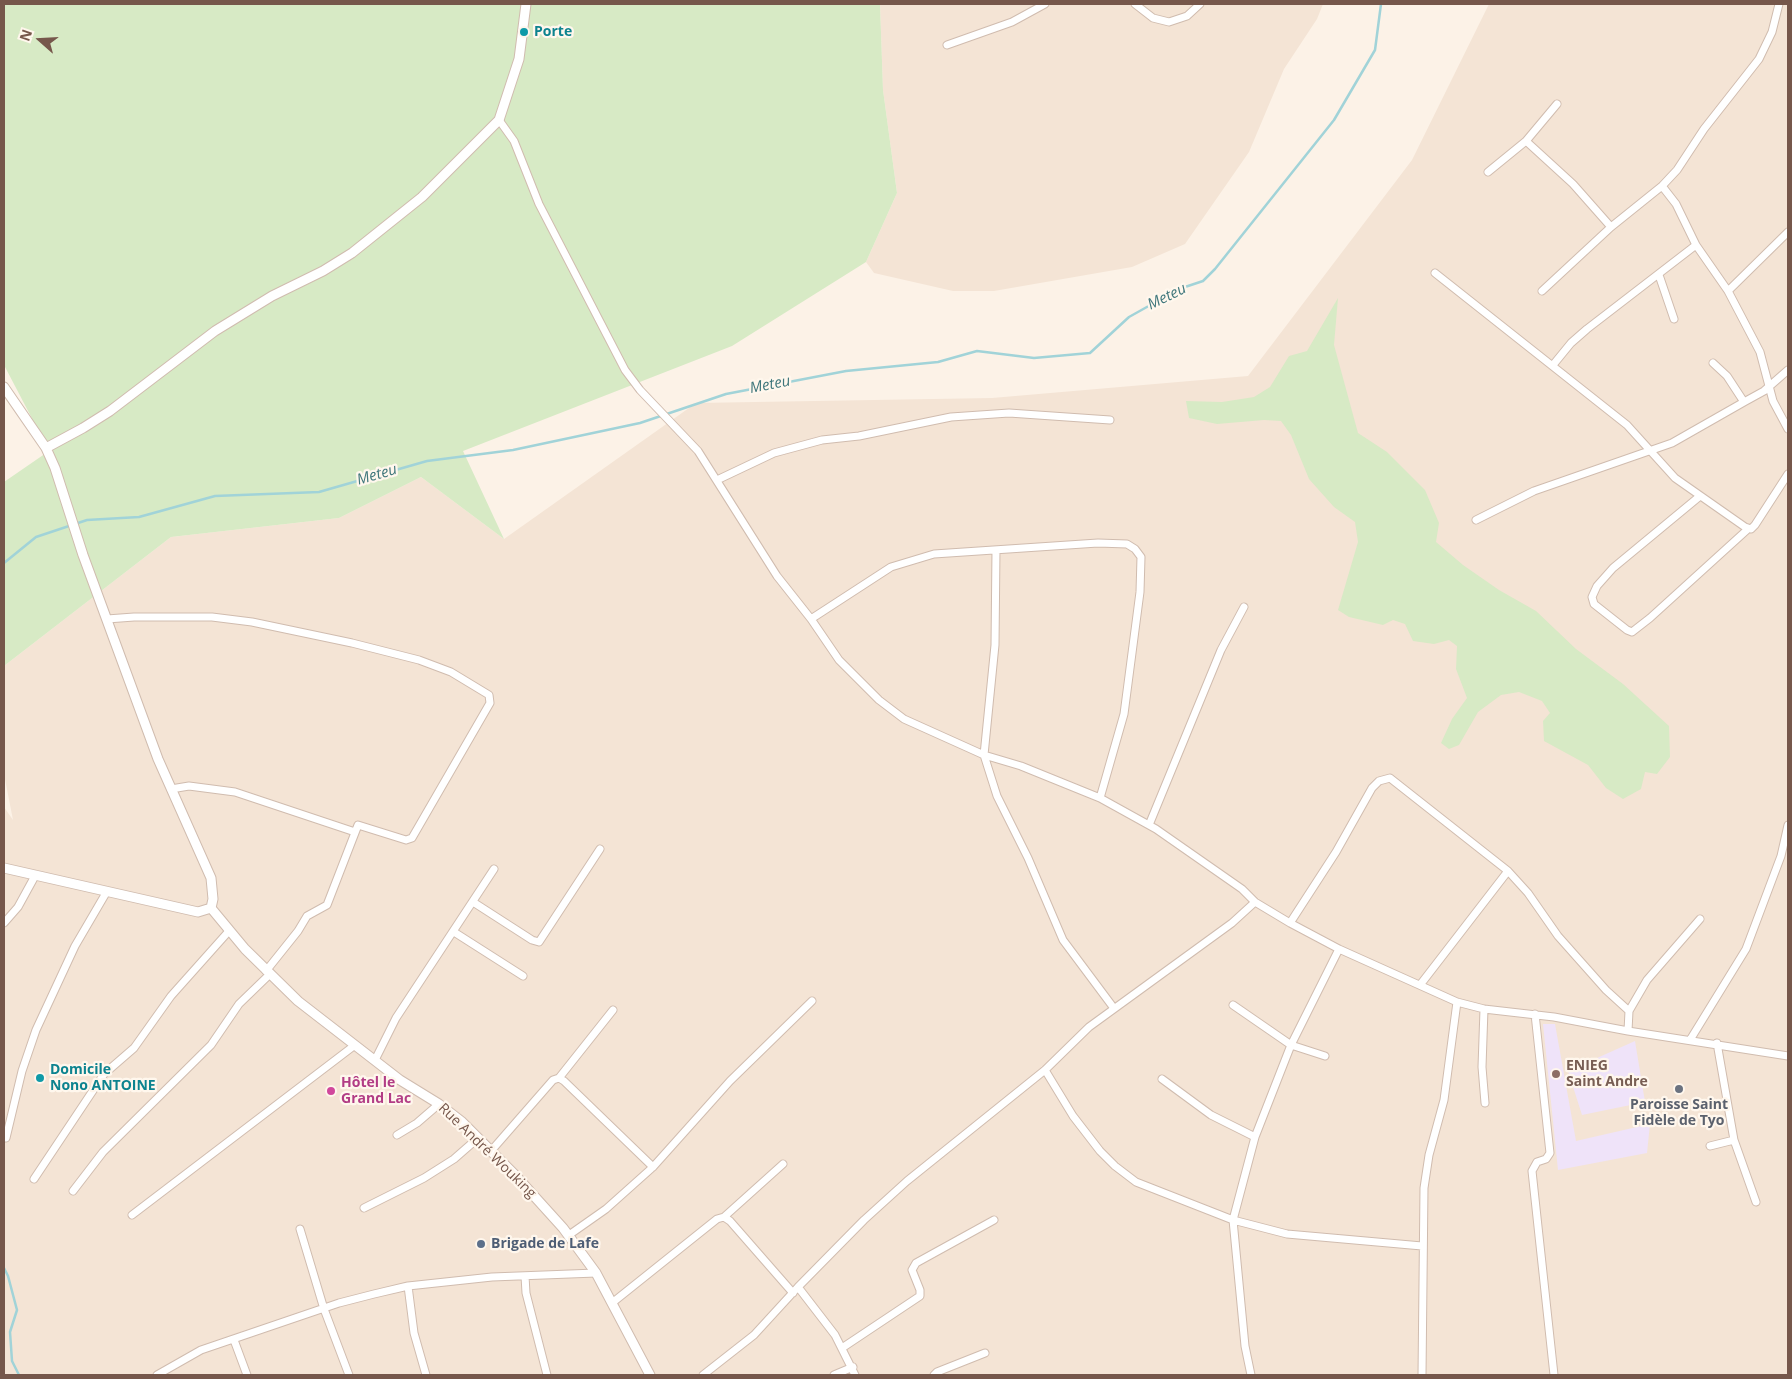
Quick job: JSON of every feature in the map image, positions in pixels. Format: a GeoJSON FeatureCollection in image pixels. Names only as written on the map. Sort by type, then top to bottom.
{"type":"FeatureCollection","features":[{"type":"Feature","properties":{"kind":"street"},"geometry":{"type":"LineString","coordinates":[[46,448],[110,411],[216,330],[272,296],[323,271],[352,253],[422,197],[500,120],[520,59],[526,4]]}},
{"type":"Feature","properties":{"kind":"street"},"geometry":{"type":"LineString","coordinates":[[947,45],[1012,22],[1045,4]]}},
{"type":"Feature","properties":{"kind":"street"},"geometry":{"type":"LineString","coordinates":[[1135,4],[1153,18],[1169,22],[1187,16],[1200,4]]}},
{"type":"Feature","properties":{"kind":"street"},"geometry":{"type":"LineString","coordinates":[[1542,291],[1611,227],[1662,186],[1677,170],[1704,129],[1759,59],[1772,32],[1779,4]]}},
{"type":"Feature","properties":{"kind":"street"},"geometry":{"type":"LineString","coordinates":[[1488,172],[1526,141],[1557,104]]}},
{"type":"Feature","properties":{"kind":"street"},"geometry":{"type":"LineString","coordinates":[[500,120],[514,141],[539,204],[614,352],[640,390],[698,451],[777,576],[811,619],[839,660],[879,700],[904,719],[984,755],[1021,766],[1100,798],[1149,825],[1242,889],[1255,902],[1290,923],[1339,949],[1457,1002],[1484,1009],[1535,1014],[1628,1031],[1717,1043],[1788,1056]]}},
{"type":"Feature","properties":{"kind":"street"},"geometry":{"type":"LineString","coordinates":[[1526,141],[1573,184],[1611,227]]}},
{"type":"Feature","properties":{"kind":"street"},"geometry":{"type":"LineString","coordinates":[[1662,186],[1676,204],[1696,245],[1728,291],[1760,352],[1773,401],[1788,430]]}},
{"type":"Feature","properties":{"kind":"street"},"geometry":{"type":"LineString","coordinates":[[1728,291],[1788,232]]}},
{"type":"Feature","properties":{"kind":"street"},"geometry":{"type":"LineString","coordinates":[[1553,365],[1571,342],[1587,328],[1696,245]]}},
{"type":"Feature","properties":{"kind":"street"},"geometry":{"type":"LineString","coordinates":[[1435,273],[1627,425],[1675,478],[1748,529]]}},
{"type":"Feature","properties":{"kind":"street"},"geometry":{"type":"LineString","coordinates":[[1658,274],[1674,319]]}},
{"type":"Feature","properties":{"kind":"street"},"geometry":{"type":"LineString","coordinates":[[1713,362],[1726,376],[1744,402]]}},
{"type":"Feature","properties":{"kind":"street"},"geometry":{"type":"LineString","coordinates":[[1476,520],[1534,491],[1672,443],[1764,391],[1788,370]]}},
{"type":"Feature","properties":{"kind":"street"},"geometry":{"type":"LineString","coordinates":[[4,387],[46,448],[158,759],[211,878],[213,900],[211,908],[198,912],[106,893],[4,868]]}},
{"type":"Feature","properties":{"kind":"street"},"geometry":{"type":"LineString","coordinates":[[717,480],[774,453],[822,440],[859,436],[951,417],[1009,414],[1110,420]]}},
{"type":"Feature","properties":{"kind":"street"},"geometry":{"type":"LineString","coordinates":[[1700,496],[1613,568],[1596,586],[1592,597],[1594,604],[1627,630],[1632,632],[1650,618],[1748,529],[1755,525],[1788,474]]}},
{"type":"Feature","properties":{"kind":"street"},"geometry":{"type":"LineString","coordinates":[[811,619],[832,603],[891,567],[934,554],[1098,542],[1127,544],[1136,549],[1141,557],[1139,602],[1124,714],[1100,798]]}},
{"type":"Feature","properties":{"kind":"street"},"geometry":{"type":"LineString","coordinates":[[996,550],[995,645],[984,755],[997,796],[1028,858],[1063,940],[1113,1008]]}},
{"type":"Feature","properties":{"kind":"street"},"geometry":{"type":"LineString","coordinates":[[1149,825],[1221,650],[1244,607]]}},
{"type":"Feature","properties":{"kind":"street"},"geometry":{"type":"LineString","coordinates":[[73,1191],[104,1152],[211,1045],[240,1004],[268,972],[307,916],[327,905],[357,827],[361,825],[406,840],[412,838],[490,703],[489,695],[451,672],[419,660],[352,643],[252,622],[212,617],[106,619]]}},
{"type":"Feature","properties":{"kind":"street"},"geometry":{"type":"LineString","coordinates":[[1290,923],[1336,852],[1372,788],[1379,781],[1390,778],[1508,871],[1528,893],[1558,936],[1606,990],[1629,1011]]}},
{"type":"Feature","properties":{"kind":"street"},"geometry":{"type":"LineString","coordinates":[[171,789],[189,786],[235,792],[355,832]]}},
{"type":"Feature","properties":{"kind":"street"},"geometry":{"type":"LineString","coordinates":[[1690,1040],[1746,949],[1781,856],[1788,825]]}},
{"type":"Feature","properties":{"kind":"street"},"geometry":{"type":"LineString","coordinates":[[473,902],[532,940],[539,942],[600,849]]}},
{"type":"Feature","properties":{"kind":"street"},"geometry":{"type":"LineString","coordinates":[[375,1060],[396,1018],[494,869]]}},
{"type":"Feature","properties":{"kind":"street"},"geometry":{"type":"LineString","coordinates":[[1420,985],[1508,871]]}},
{"type":"Feature","properties":{"kind":"street"},"geometry":{"type":"LineString","coordinates":[[4,923],[18,907],[35,876]]}},
{"type":"Feature","properties":{"kind":"street"},"geometry":{"type":"LineString","coordinates":[[6,1138],[22,1071],[36,1030],[75,946],[106,893]]}},
{"type":"Feature","properties":{"kind":"street"},"geometry":{"type":"LineString","coordinates":[[703,1375],[754,1335],[864,1220],[907,1181],[1045,1070],[1113,1008],[1232,923],[1255,902]]}},
{"type":"Feature","properties":{"kind":"street","name":"Rue André Wouking"},"geometry":{"type":"LineString","coordinates":[[211,908],[268,972],[306,1007],[400,1080],[439,1104],[491,1151],[569,1235],[596,1273],[650,1375]]}},
{"type":"Feature","properties":{"kind":"street"},"geometry":{"type":"LineString","coordinates":[[1628,1031],[1629,1011],[1654,970],[1700,919]]}},
{"type":"Feature","properties":{"kind":"street"},"geometry":{"type":"LineString","coordinates":[[34,1179],[104,1074],[134,1048],[171,996],[229,930]]}},
{"type":"Feature","properties":{"kind":"street"},"geometry":{"type":"LineString","coordinates":[[454,932],[523,976]]}},
{"type":"Feature","properties":{"kind":"street"},"geometry":{"type":"LineString","coordinates":[[1251,1375],[1244,1346],[1233,1220],[1255,1137],[1291,1045],[1339,949]]}},
{"type":"Feature","properties":{"kind":"street"},"geometry":{"type":"LineString","coordinates":[[569,1235],[606,1209],[653,1167],[730,1080],[812,1001]]}},
{"type":"Feature","properties":{"kind":"street"},"geometry":{"type":"LineString","coordinates":[[1422,1375],[1422,1246],[1425,1180],[1429,1155],[1444,1100],[1457,1002]]}},
{"type":"Feature","properties":{"kind":"street"},"geometry":{"type":"LineString","coordinates":[[1233,1005],[1291,1045],[1325,1056]]}},
{"type":"Feature","properties":{"kind":"street"},"geometry":{"type":"LineString","coordinates":[[1484,1009],[1482,1067],[1485,1103]]}},
{"type":"Feature","properties":{"kind":"street"},"geometry":{"type":"LineString","coordinates":[[491,1151],[553,1080],[559,1078],[612,1010]]}},
{"type":"Feature","properties":{"kind":"street"},"geometry":{"type":"LineString","coordinates":[[1535,1014],[1550,1154],[1546,1159],[1538,1162],[1532,1171],[1554,1375]]}},
{"type":"Feature","properties":{"kind":"street"},"geometry":{"type":"LineString","coordinates":[[1717,1043],[1734,1140],[1756,1202]]}},
{"type":"Feature","properties":{"kind":"street"},"geometry":{"type":"LineString","coordinates":[[132,1214],[355,1045]]}},
{"type":"Feature","properties":{"kind":"street"},"geometry":{"type":"LineString","coordinates":[[1045,1070],[1073,1116],[1114,1166],[1136,1182],[1233,1220],[1287,1234],[1422,1246]]}},
{"type":"Feature","properties":{"kind":"street"},"geometry":{"type":"LineString","coordinates":[[559,1078],[653,1167]]}},
{"type":"Feature","properties":{"kind":"street"},"geometry":{"type":"LineString","coordinates":[[1162,1079],[1211,1115],[1255,1137]]}},
{"type":"Feature","properties":{"kind":"street"},"geometry":{"type":"LineString","coordinates":[[397,1134],[417,1123],[439,1104]]}},
{"type":"Feature","properties":{"kind":"street"},"geometry":{"type":"LineString","coordinates":[[364,1208],[424,1178],[454,1159],[478,1138]]}},
{"type":"Feature","properties":{"kind":"street"},"geometry":{"type":"LineString","coordinates":[[1710,1146],[1734,1140]]}},
{"type":"Feature","properties":{"kind":"street"},"geometry":{"type":"LineString","coordinates":[[612,1302],[717,1219],[724,1217],[784,1164]]}},
{"type":"Feature","properties":{"kind":"street"},"geometry":{"type":"LineString","coordinates":[[724,1217],[730,1221],[792,1294]]}},
{"type":"Feature","properties":{"kind":"street"},"geometry":{"type":"LineString","coordinates":[[842,1348],[920,1296],[920,1290],[912,1270],[916,1263],[994,1220]]}},
{"type":"Feature","properties":{"kind":"street"},"geometry":{"type":"LineString","coordinates":[[300,1229],[324,1309],[349,1375]]}},
{"type":"Feature","properties":{"kind":"street"},"geometry":{"type":"LineString","coordinates":[[157,1375],[201,1350],[339,1303],[408,1286],[525,1276],[596,1273]]}},
{"type":"Feature","properties":{"kind":"street"},"geometry":{"type":"LineString","coordinates":[[525,1276],[526,1293],[547,1375]]}},
{"type":"Feature","properties":{"kind":"street"},"geometry":{"type":"LineString","coordinates":[[408,1286],[414,1333],[426,1375]]}},
{"type":"Feature","properties":{"kind":"street"},"geometry":{"type":"LineString","coordinates":[[798,1287],[835,1335],[856,1375]]}},
{"type":"Feature","properties":{"kind":"street"},"geometry":{"type":"LineString","coordinates":[[234,1340],[247,1375]]}},
{"type":"Feature","properties":{"kind":"street"},"geometry":{"type":"LineString","coordinates":[[934,1375],[937,1372],[984,1353]]}},
{"type":"Feature","properties":{"kind":"street"},"geometry":{"type":"LineString","coordinates":[[834,1375],[853,1367]]}},
{"type":"Feature","properties":{"kind":"shaded area"},"geometry":{"type":"Polygon","coordinates":[[[880,4],[1323,4],[1317,19],[1284,69],[1249,152],[1185,244],[1132,267],[994,291],[953,291],[874,273],[866,262],[897,193],[883,90],[880,4]]]}},
{"type":"Feature","properties":{"kind":"shaded area"},"geometry":{"type":"Polygon","coordinates":[[[1489,4],[1788,4],[1788,1375],[4,1375],[4,807],[13,820],[4,774],[4,666],[171,537],[339,518],[421,477],[504,539],[696,403],[992,398],[1248,376],[1412,160],[1489,4]]]}},
{"type":"Feature","properties":{"kind":"shaded area","name":"ENIEG Saint Andre"},"geometry":{"type":"Polygon","coordinates":[[[1543,1024],[1555,1024],[1576,1141],[1650,1124],[1647,1153],[1558,1170],[1543,1024]]]}},
{"type":"Feature","properties":{"kind":"shaded area"},"geometry":{"type":"Polygon","coordinates":[[[1635,1041],[1645,1102],[1582,1115],[1568,1071],[1635,1041]]]}},
{"type":"Feature","properties":{"kind":"green space"},"geometry":{"type":"Polygon","coordinates":[[[4,4],[880,4],[883,90],[897,193],[866,262],[732,346],[463,451],[504,539],[421,477],[339,518],[171,537],[4,666],[4,482],[49,451],[4,365],[4,4]]]}},
{"type":"Feature","properties":{"kind":"green space"},"geometry":{"type":"Polygon","coordinates":[[[1338,298],[1334,345],[1358,433],[1387,452],[1425,490],[1439,523],[1436,542],[1463,565],[1499,590],[1536,611],[1576,649],[1623,684],[1669,726],[1670,757],[1657,774],[1645,772],[1641,789],[1623,799],[1606,788],[1588,765],[1544,741],[1543,721],[1550,713],[1542,701],[1519,692],[1501,695],[1478,712],[1459,745],[1449,749],[1441,743],[1452,719],[1467,698],[1456,669],[1457,646],[1449,640],[1434,644],[1413,641],[1405,624],[1393,620],[1383,625],[1349,617],[1338,610],[1358,542],[1355,522],[1334,507],[1309,479],[1291,435],[1281,421],[1264,420],[1217,424],[1189,418],[1186,401],[1222,402],[1254,397],[1270,387],[1289,356],[1307,351],[1338,298]]]}},
{"type":"Feature","properties":{"kind":"waterway","name":"Meteu"},"geometry":{"type":"LineString","coordinates":[[4,563],[36,537],[87,520],[139,517],[215,496],[319,492],[427,461],[513,450],[640,423],[726,394],[846,371],[938,362],[977,351],[1034,358],[1090,353],[1129,317],[1179,289],[1203,281],[1215,269],[1334,120],[1375,50],[1381,4]]}},
{"type":"Feature","properties":{"kind":"waterway","name":"Meteu"},"geometry":{"type":"LineString","coordinates":[[4,1268],[17,1310],[10,1332],[12,1361],[19,1375]]}},
{"type":"Feature","properties":{"kind":"place","name":"Porte"},"geometry":{"type":"Point","coordinates":[524,32]}},
{"type":"Feature","properties":{"kind":"place","name":"ENIEG Saint Andre"},"geometry":{"type":"Point","coordinates":[1556,1074]}},
{"type":"Feature","properties":{"kind":"place","name":"Domicile Nono ANTOINE"},"geometry":{"type":"Point","coordinates":[40,1078]}},
{"type":"Feature","properties":{"kind":"place","name":"Paroisse Saint Fidèle de Tyo"},"geometry":{"type":"Point","coordinates":[1679,1089]}},
{"type":"Feature","properties":{"kind":"place","name":"Hôtel le Grand Lac"},"geometry":{"type":"Point","coordinates":[331,1091]}},
{"type":"Feature","properties":{"kind":"place","name":"Brigade de Lafe"},"geometry":{"type":"Point","coordinates":[481,1244]}}]}
